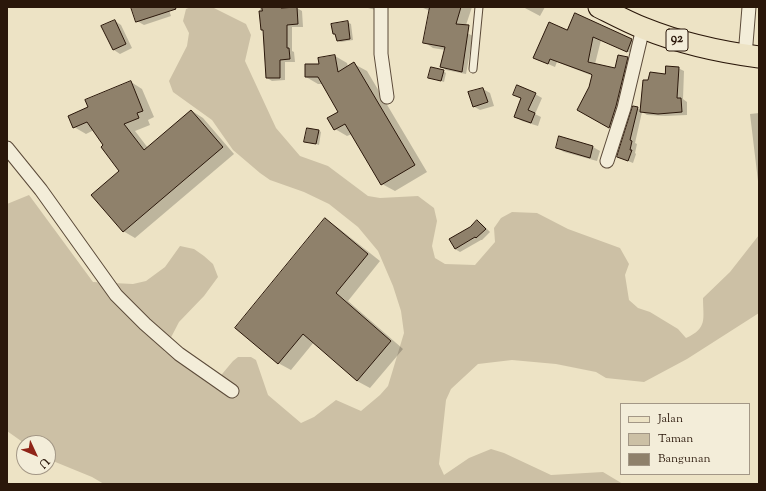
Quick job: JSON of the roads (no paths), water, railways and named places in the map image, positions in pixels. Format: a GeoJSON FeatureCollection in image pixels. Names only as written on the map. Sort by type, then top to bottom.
{"type":"FeatureCollection","features":[{"type":"Feature","properties":{"kind":"main road","name":"92"},"geometry":{"type":"LineString","coordinates":[[599,7],[643,28],[688,43],[722,52],[752,56]]}},
{"type":"Feature","properties":{"kind":"street"},"geometry":{"type":"LineString","coordinates":[[381,7],[380,54],[388,97]]}},
{"type":"Feature","properties":{"kind":"street"},"geometry":{"type":"LineString","coordinates":[[750,7],[752,56]]}},
{"type":"Feature","properties":{"kind":"street"},"geometry":{"type":"LineString","coordinates":[[607,161],[624,108],[643,28]]}},
{"type":"Feature","properties":{"kind":"street"},"geometry":{"type":"LineString","coordinates":[[7,148],[41,190],[116,295],[145,324],[179,354],[232,391]]}},
{"type":"Feature","properties":{"kind":"lane"},"geometry":{"type":"LineString","coordinates":[[473,69],[479,7]]}}]}
